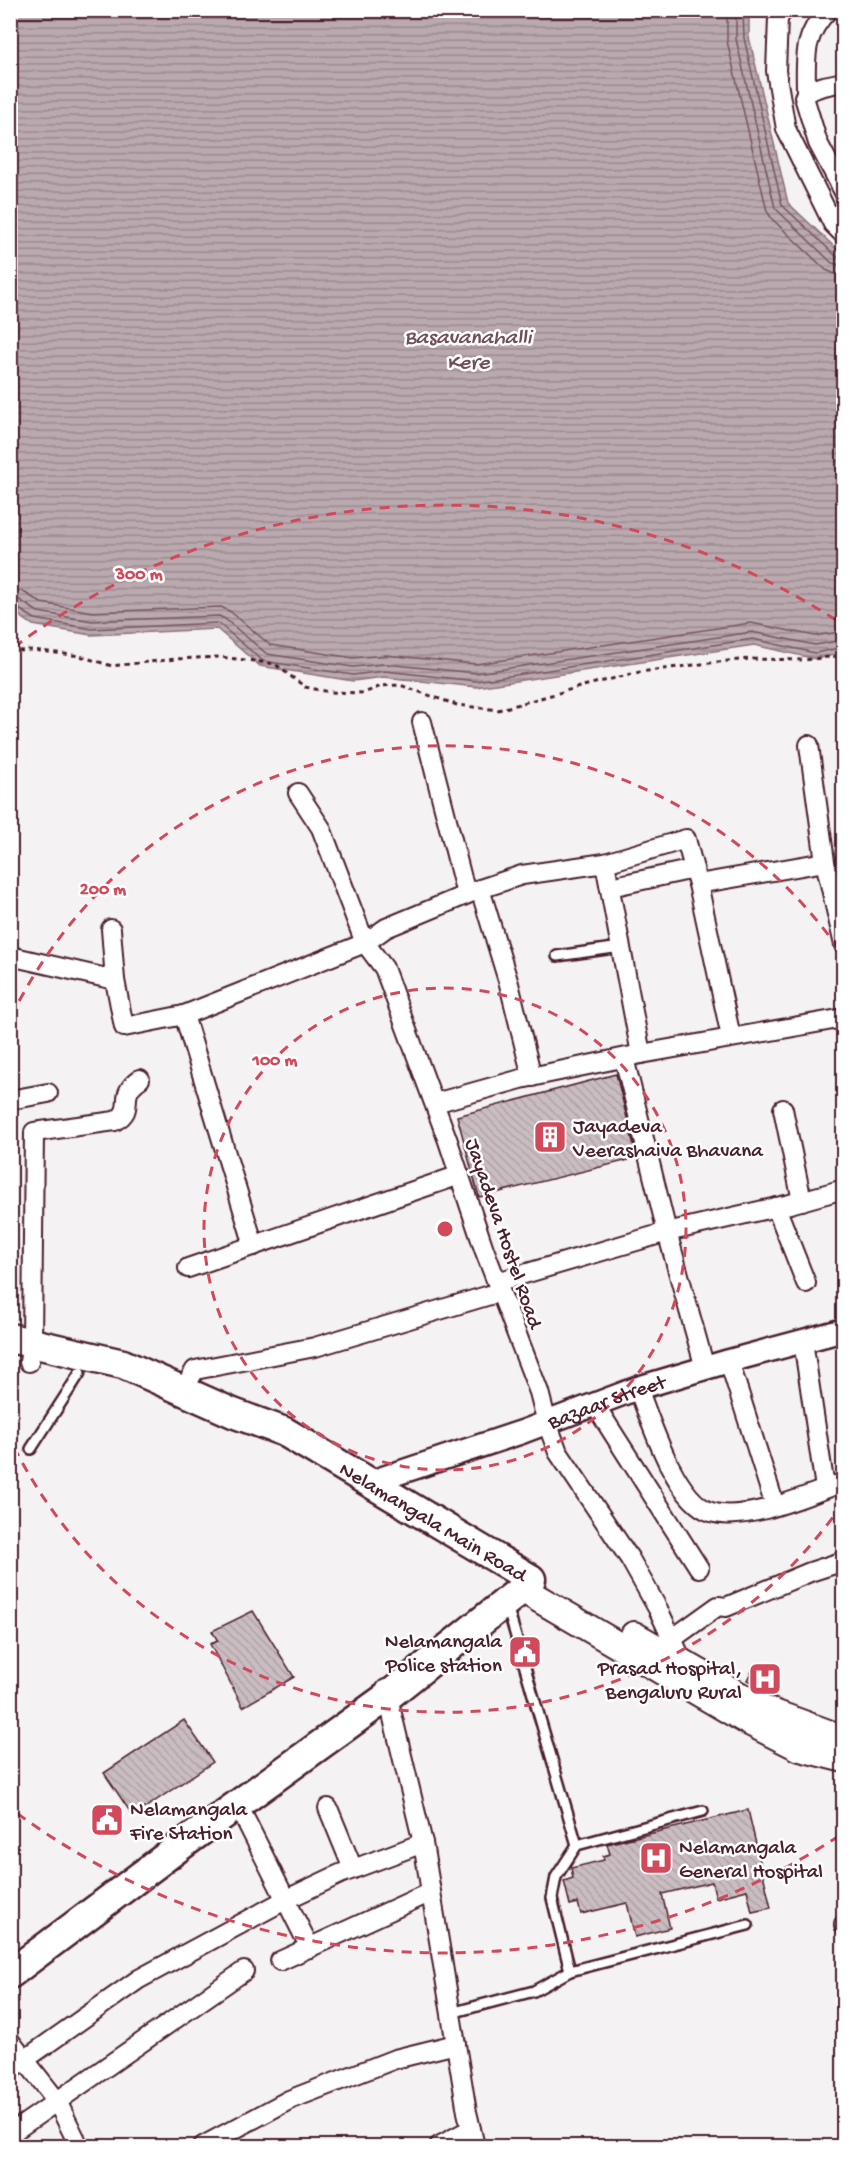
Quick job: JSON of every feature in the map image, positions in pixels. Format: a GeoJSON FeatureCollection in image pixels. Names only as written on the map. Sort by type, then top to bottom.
{"type":"FeatureCollection","features":[{"type":"Feature","properties":{"kind":"main road"},"geometry":{"type":"LineString","coordinates":[[20,1350],[80,1373],[119,1381],[251,1434],[516,1584],[748,1722],[800,1748],[843,1760]]}},
{"type":"Feature","properties":{"kind":"main road","name":"Nelamangala Main Road"},"geometry":{"type":"LineString","coordinates":[[20,1350],[123,1364],[233,1413],[285,1432],[371,1482],[516,1584],[698,1670],[763,1708],[843,1739]]}},
{"type":"Feature","properties":{"kind":"main road"},"geometry":{"type":"LineString","coordinates":[[10,1953],[238,1805],[516,1584]]}},
{"type":"Feature","properties":{"kind":"main road"},"geometry":{"type":"LineString","coordinates":[[10,1974],[124,1878],[386,1689]]}},
{"type":"Feature","properties":{"kind":"street"},"geometry":{"type":"LineString","coordinates":[[784,10],[778,18],[776,71],[786,129],[834,224],[843,235]]}},
{"type":"Feature","properties":{"kind":"street"},"geometry":{"type":"LineString","coordinates":[[828,10],[810,34],[806,51],[807,93],[804,97],[818,143],[835,160],[843,192]]}},
{"type":"Feature","properties":{"kind":"street"},"geometry":{"type":"LineString","coordinates":[[807,93],[843,82]]}},
{"type":"Feature","properties":{"kind":"street"},"geometry":{"type":"LineString","coordinates":[[422,722],[473,892],[509,984],[532,1077]]}},
{"type":"Feature","properties":{"kind":"street"},"geometry":{"type":"LineString","coordinates":[[809,746],[825,862],[840,912],[843,945]]}},
{"type":"Feature","properties":{"kind":"street","name":"Jayadeva Hostel Road"},"geometry":{"type":"LineString","coordinates":[[298,793],[321,828],[365,944],[384,968],[435,1103],[558,1452],[630,1559],[658,1609],[682,1660],[698,1670]]}},
{"type":"Feature","properties":{"kind":"street"},"geometry":{"type":"LineString","coordinates":[[111,929],[115,980],[124,1027],[184,1015],[365,944],[386,928],[473,892],[522,875],[605,863],[686,839],[731,1038]]}},
{"type":"Feature","properties":{"kind":"street"},"geometry":{"type":"LineString","coordinates":[[610,887],[825,862]]}},
{"type":"Feature","properties":{"kind":"street"},"geometry":{"type":"LineString","coordinates":[[605,863],[621,947],[632,1056],[668,1232],[705,1368]]}},
{"type":"Feature","properties":{"kind":"street"},"geometry":{"type":"LineString","coordinates":[[10,956],[115,980]]}},
{"type":"Feature","properties":{"kind":"street"},"geometry":{"type":"LineString","coordinates":[[184,1015],[254,1246]]}},
{"type":"Feature","properties":{"kind":"street"},"geometry":{"type":"LineString","coordinates":[[435,1103],[532,1077],[632,1056],[843,1018]]}},
{"type":"Feature","properties":{"kind":"street"},"geometry":{"type":"LineString","coordinates":[[20,1350],[34,1132],[115,1121],[123,1117],[126,1111],[129,1086],[140,1079]]}},
{"type":"Feature","properties":{"kind":"street"},"geometry":{"type":"LineString","coordinates":[[10,1100],[48,1093]]}},
{"type":"Feature","properties":{"kind":"street"},"geometry":{"type":"LineString","coordinates":[[783,1110],[802,1201]]}},
{"type":"Feature","properties":{"kind":"street"},"geometry":{"type":"LineString","coordinates":[[188,1268],[460,1174]]}},
{"type":"Feature","properties":{"kind":"street"},"geometry":{"type":"LineString","coordinates":[[183,1390],[195,1370],[315,1347],[668,1232],[802,1201],[843,1189]]}},
{"type":"Feature","properties":{"kind":"street"},"geometry":{"type":"LineString","coordinates":[[776,1207],[806,1283]]}},
{"type":"Feature","properties":{"kind":"street","name":"Bazaar Street"},"geometry":{"type":"LineString","coordinates":[[371,1482],[546,1423],[638,1388],[843,1330]]}},
{"type":"Feature","properties":{"kind":"street"},"geometry":{"type":"LineString","coordinates":[[803,1341],[825,1488]]}},
{"type":"Feature","properties":{"kind":"street"},"geometry":{"type":"LineString","coordinates":[[729,1361],[775,1506]]}},
{"type":"Feature","properties":{"kind":"street"},"geometry":{"type":"LineString","coordinates":[[638,1388],[663,1454],[678,1480],[696,1504],[710,1512],[729,1514],[766,1509],[843,1482]]}},
{"type":"Feature","properties":{"kind":"street"},"geometry":{"type":"LineString","coordinates":[[595,1405],[699,1568]]}},
{"type":"Feature","properties":{"kind":"street"},"geometry":{"type":"LineString","coordinates":[[672,1639],[718,1606],[726,1607],[810,1572],[843,1561]]}},
{"type":"Feature","properties":{"kind":"street"},"geometry":{"type":"LineString","coordinates":[[386,1689],[423,1843],[473,2138],[439,2146]]}},
{"type":"Feature","properties":{"kind":"street"},"geometry":{"type":"LineString","coordinates":[[238,1805],[310,1948]]}},
{"type":"Feature","properties":{"kind":"street"},"geometry":{"type":"LineString","coordinates":[[328,1808],[353,1869]]}},
{"type":"Feature","properties":{"kind":"street"},"geometry":{"type":"LineString","coordinates":[[17,2065],[139,1979],[285,1900],[353,1869],[423,1843]]}},
{"type":"Feature","properties":{"kind":"street"},"geometry":{"type":"LineString","coordinates":[[280,1961],[431,1892]]}},
{"type":"Feature","properties":{"kind":"street"},"geometry":{"type":"LineString","coordinates":[[10,2134],[244,1971]]}},
{"type":"Feature","properties":{"kind":"street"},"geometry":{"type":"LineString","coordinates":[[10,2041],[17,2065],[57,2101],[79,2146]]}},
{"type":"Feature","properties":{"kind":"street"},"geometry":{"type":"LineString","coordinates":[[203,2146],[290,2100],[395,2060],[456,2044]]}},
{"type":"Feature","properties":{"kind":"lane"},"geometry":{"type":"LineString","coordinates":[[557,956],[621,947]]}},
{"type":"Feature","properties":{"kind":"lane"},"geometry":{"type":"LineString","coordinates":[[31,1449],[80,1373]]}},
{"type":"Feature","properties":{"kind":"lane"},"geometry":{"type":"LineString","coordinates":[[516,1584],[577,1845]]}},
{"type":"Feature","properties":{"kind":"lane"},"geometry":{"type":"LineString","coordinates":[[570,1971],[552,1898],[556,1876],[577,1845],[703,1811]]}},
{"type":"Feature","properties":{"kind":"lane"},"geometry":{"type":"LineString","coordinates":[[451,2013],[534,1991],[570,1971],[748,1925]]}},
{"type":"Feature","properties":{"kind":"path"},"geometry":{"type":"LineString","coordinates":[[10,648],[18,651],[33,650],[80,656],[112,666],[220,657],[254,661],[275,664],[305,687],[330,692],[364,693],[381,686],[400,685],[457,705],[498,710],[640,672],[750,659],[805,660],[843,655]]}},
{"type":"Feature","properties":{"kind":"water","name":"Basavanahalli Kere"},"geometry":{"type":"Polygon","coordinates":[[[10,11],[749,11],[749,37],[788,203],[843,255],[843,653],[816,659],[754,645],[476,687],[384,677],[353,681],[260,666],[217,629],[91,635],[33,625],[11,610],[10,11]]]}},
{"type":"Feature","properties":{"kind":"building","name":"Jayadeva Veerashaiva Bhavana"},"geometry":{"type":"Polygon","coordinates":[[[616,1074],[637,1158],[479,1197],[457,1116],[616,1074]]]}},
{"type":"Feature","properties":{"kind":"building"},"geometry":{"type":"Polygon","coordinates":[[[253,1611],[294,1677],[243,1707],[210,1644],[218,1641],[212,1631],[253,1611]]]}},
{"type":"Feature","properties":{"kind":"building"},"geometry":{"type":"Polygon","coordinates":[[[755,1665],[778,1676],[770,1691],[747,1680],[755,1665]]]}},
{"type":"Feature","properties":{"kind":"building"},"geometry":{"type":"Polygon","coordinates":[[[184,1720],[213,1762],[133,1816],[104,1773],[184,1720]]]}},
{"type":"Feature","properties":{"kind":"building"},"geometry":{"type":"Polygon","coordinates":[[[748,1810],[771,1908],[752,1912],[747,1890],[716,1898],[712,1882],[662,1894],[670,1928],[635,1937],[627,1903],[581,1914],[578,1903],[570,1905],[564,1881],[573,1878],[571,1868],[604,1860],[603,1856],[610,1854],[607,1844],[748,1810]]]}},
{"type":"Feature","properties":{"kind":"place","name":"Jayadeva Veerashaiva Bhavana"},"geometry":{"type":"Point","coordinates":[550,1137]}},
{"type":"Feature","properties":{"kind":"place","name":"Nelamangala Police station"},"geometry":{"type":"Point","coordinates":[525,1652]}},
{"type":"Feature","properties":{"kind":"place","name":"Prasad Hospital, Bengaluru Rural"},"geometry":{"type":"Point","coordinates":[765,1679]}},
{"type":"Feature","properties":{"kind":"place","name":"Nelamangala Fire Station"},"geometry":{"type":"Point","coordinates":[107,1820]}},
{"type":"Feature","properties":{"kind":"place","name":"Nelamangala General Hospital"},"geometry":{"type":"Point","coordinates":[656,1858]}}]}
